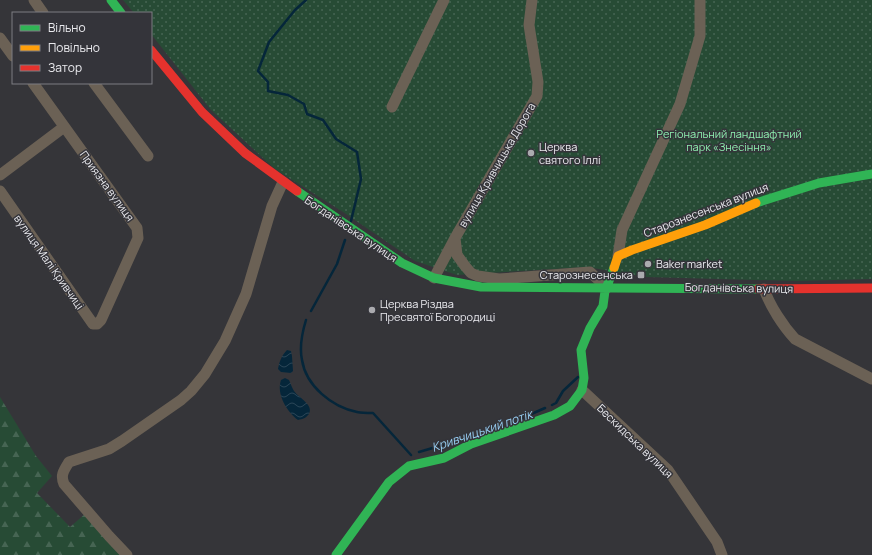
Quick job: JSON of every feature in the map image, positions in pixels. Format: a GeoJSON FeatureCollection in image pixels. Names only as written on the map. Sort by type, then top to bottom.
{"type":"FeatureCollection","features":[{"type":"Feature","properties":{"kind":"main road"},"geometry":{"type":"LineString","coordinates":[[111,0],[120,12]]}},
{"type":"Feature","properties":{"kind":"main road","name":"Богданівська вулиця"},"geometry":{"type":"LineString","coordinates":[[152,51],[202,112],[245,153],[283,182],[402,263],[434,278],[481,287],[764,289],[872,288]]}},
{"type":"Feature","properties":{"kind":"main road","name":"Старознесенська вулиця"},"geometry":{"type":"LineString","coordinates":[[618,256],[705,225],[760,201],[819,183],[872,174]]}},
{"type":"Feature","properties":{"kind":"main road"},"geometry":{"type":"LineString","coordinates":[[336,555],[388,482],[409,466],[444,458],[471,444],[554,415],[570,406],[582,390],[584,378],[581,350],[590,328],[603,306],[605,291],[618,256]]}},
{"type":"Feature","properties":{"kind":"main road"},"geometry":{"type":"LineString","coordinates":[[580,287],[588,290],[598,303],[599,309],[597,316]]}},
{"type":"Feature","properties":{"kind":"main road"},"geometry":{"type":"LineString","coordinates":[[597,316],[610,304],[615,291],[626,288]]}},
{"type":"Feature","properties":{"kind":"street"},"geometry":{"type":"LineString","coordinates":[[34,0],[42,12]]}},
{"type":"Feature","properties":{"kind":"street"},"geometry":{"type":"LineString","coordinates":[[392,107],[444,0]]}},
{"type":"Feature","properties":{"kind":"street","name":"вулиця Кривчицька Дорога"},"geometry":{"type":"LineString","coordinates":[[434,278],[455,238],[537,96],[538,82],[529,25],[532,0]]}},
{"type":"Feature","properties":{"kind":"street"},"geometry":{"type":"LineString","coordinates":[[618,256],[622,230],[680,104],[700,36],[700,0]]}},
{"type":"Feature","properties":{"kind":"street"},"geometry":{"type":"LineString","coordinates":[[0,38],[12,55]]}},
{"type":"Feature","properties":{"kind":"street","name":"Приязна вулиця"},"geometry":{"type":"LineString","coordinates":[[34,84],[138,228],[138,238],[101,320]]}},
{"type":"Feature","properties":{"kind":"street"},"geometry":{"type":"LineString","coordinates":[[95,84],[148,156]]}},
{"type":"Feature","properties":{"kind":"street"},"geometry":{"type":"LineString","coordinates":[[0,175],[64,127]]}},
{"type":"Feature","properties":{"kind":"street"},"geometry":{"type":"LineString","coordinates":[[127,555],[108,536],[68,489],[62,480],[62,474],[69,462],[109,449],[181,400],[191,391],[205,374],[225,341],[246,294],[272,206],[283,182]]}},
{"type":"Feature","properties":{"kind":"street","name":"вулиця Малі Кривчиці"},"geometry":{"type":"LineString","coordinates":[[0,191],[93,324],[97,324],[101,320]]}},
{"type":"Feature","properties":{"kind":"street"},"geometry":{"type":"LineString","coordinates":[[455,238],[457,255],[471,273],[478,276],[499,279],[590,272],[607,288]]}},
{"type":"Feature","properties":{"kind":"street"},"geometry":{"type":"LineString","coordinates":[[764,289],[780,321],[795,339],[872,379]]}},
{"type":"Feature","properties":{"kind":"street","name":"Бескидська вулиця"},"geometry":{"type":"LineString","coordinates":[[582,390],[668,470],[717,542],[722,555]]}},
{"type":"Feature","properties":{"kind":"green space","name":"Регіональний ландшафтний парк «Знесіння»"},"geometry":{"type":"Polygon","coordinates":[[[123,0],[872,0],[872,279],[796,281],[646,277],[587,267],[457,275],[415,261],[343,212],[275,169],[211,110],[152,35],[152,12],[133,12],[123,0]]]}},
{"type":"Feature","properties":{"kind":"green space"},"geometry":{"type":"Polygon","coordinates":[[[0,397],[36,456],[52,476],[37,493],[70,527],[85,514],[125,555],[0,555],[0,397]]]}},
{"type":"Feature","properties":{"kind":"water"},"geometry":{"type":"Polygon","coordinates":[[[287,350],[291,351],[292,356],[293,371],[291,373],[281,372],[278,369],[281,359],[287,350]]]}},
{"type":"Feature","properties":{"kind":"water"},"geometry":{"type":"Polygon","coordinates":[[[285,378],[289,380],[296,394],[308,405],[310,411],[304,418],[298,420],[286,408],[280,391],[281,380],[285,378]]]}},
{"type":"Feature","properties":{"kind":"waterway","name":"Кривчицький потік"},"geometry":{"type":"LineString","coordinates":[[306,0],[295,10],[269,42],[258,71],[268,82],[268,91],[288,95],[304,104],[307,114],[323,120],[336,139],[357,152],[361,179],[351,221]]}},
{"type":"Feature","properties":{"kind":"waterway","name":"Кривчицький потік"},"geometry":{"type":"LineString","coordinates":[[311,311],[337,264],[345,240]]}},
{"type":"Feature","properties":{"kind":"waterway","name":"Кривчицький потік"},"geometry":{"type":"LineString","coordinates":[[306,320],[301,340],[301,355],[304,369],[315,387],[338,405],[357,412],[373,413],[411,455]]}},
{"type":"Feature","properties":{"kind":"waterway","name":"Кривчицький потік"},"geometry":{"type":"LineString","coordinates":[[552,405],[556,403],[563,391],[578,377]]}},
{"type":"Feature","properties":{"kind":"waterway","name":"Кривчицький потік"},"geometry":{"type":"LineString","coordinates":[[520,419],[545,408]]}},
{"type":"Feature","properties":{"kind":"waterway","name":"Кривчицький потік"},"geometry":{"type":"LineString","coordinates":[[419,452],[470,437]]}},
{"type":"Feature","properties":{"kind":"traffic: fast"},"geometry":{"type":"LineString","coordinates":[[111,0],[120,12]]}},
{"type":"Feature","properties":{"kind":"traffic: fast"},"geometry":{"type":"LineString","coordinates":[[756,203],[819,183],[872,174]]}},
{"type":"Feature","properties":{"kind":"traffic: fast"},"geometry":{"type":"LineString","coordinates":[[297,191],[402,263],[434,278],[481,287],[758,289]]}},
{"type":"Feature","properties":{"kind":"traffic: fast"},"geometry":{"type":"LineString","coordinates":[[336,555],[389,482],[409,466],[444,458],[471,444],[554,415],[570,406],[582,390],[584,378],[581,350],[590,328],[603,306],[605,291],[614,268]]}},
{"type":"Feature","properties":{"kind":"traffic: slow"},"geometry":{"type":"LineString","coordinates":[[614,268],[618,256],[705,225],[756,203]]}},
{"type":"Feature","properties":{"kind":"traffic: jam"},"geometry":{"type":"LineString","coordinates":[[152,51],[202,112],[245,153],[297,191]]}},
{"type":"Feature","properties":{"kind":"traffic: jam"},"geometry":{"type":"LineString","coordinates":[[758,289],[872,288]]}},
{"type":"Feature","properties":{"kind":"place","name":"Церква святого Іллі"},"geometry":{"type":"Point","coordinates":[531,153]}},
{"type":"Feature","properties":{"kind":"place","name":"Baker market"},"geometry":{"type":"Point","coordinates":[648,264]}},
{"type":"Feature","properties":{"kind":"place","name":"Старознесенська"},"geometry":{"type":"Point","coordinates":[641,275]}},
{"type":"Feature","properties":{"kind":"place","name":"Церква Різдва Пресвятої Богородиці"},"geometry":{"type":"Point","coordinates":[372,310]}}]}
